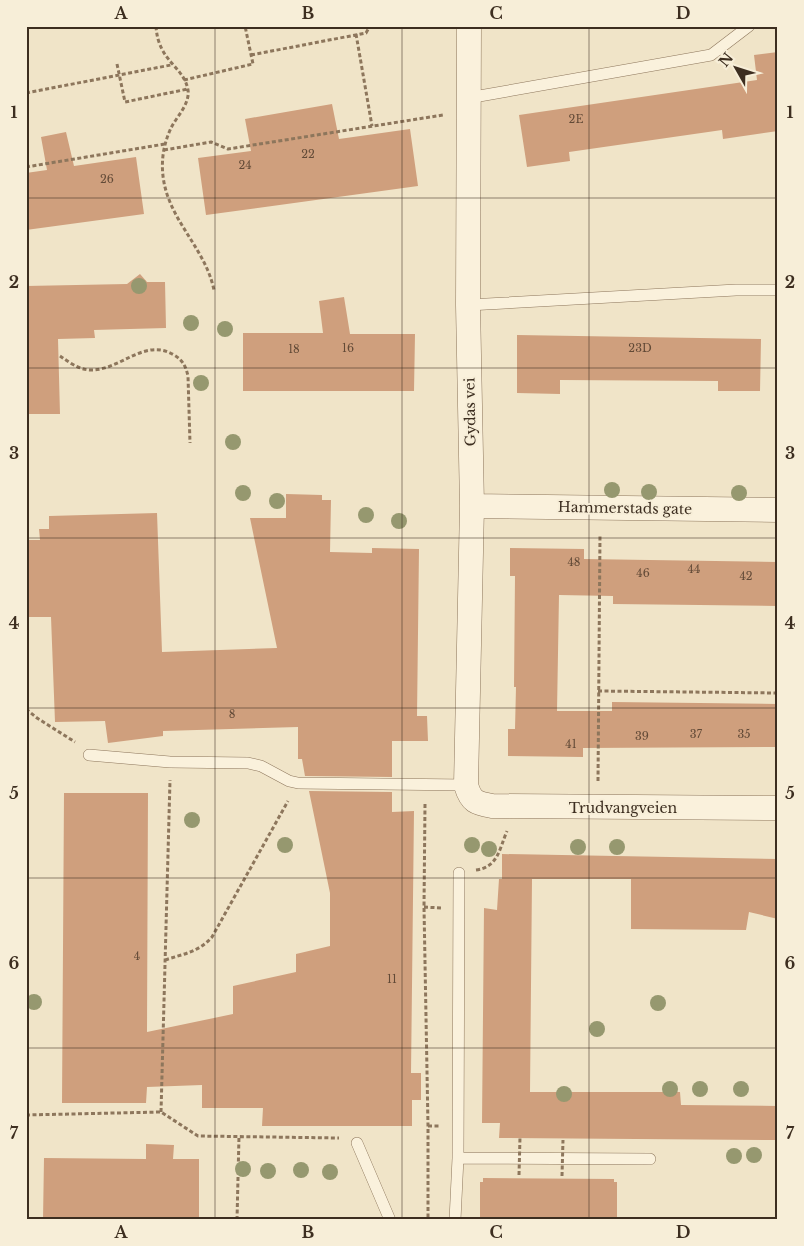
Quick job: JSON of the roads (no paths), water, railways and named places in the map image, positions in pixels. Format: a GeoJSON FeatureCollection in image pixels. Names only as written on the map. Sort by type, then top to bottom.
{"type":"FeatureCollection","features":[{"type":"Feature","properties":{"kind":"street","name":"Gydas vei"},"geometry":{"type":"LineString","coordinates":[[468,791],[472,506],[468,305],[469,26]]}},
{"type":"Feature","properties":{"kind":"street","name":"Hammerstads gate"},"geometry":{"type":"LineString","coordinates":[[472,506],[778,510]]}},
{"type":"Feature","properties":{"kind":"street","name":"Trudvangveien"},"geometry":{"type":"LineString","coordinates":[[468,791],[479,803],[492,806],[778,808]]}},
{"type":"Feature","properties":{"kind":"lane"},"geometry":{"type":"LineString","coordinates":[[468,98],[711,54],[749,26]]}},
{"type":"Feature","properties":{"kind":"lane"},"geometry":{"type":"LineString","coordinates":[[468,305],[736,290],[778,290]]}},
{"type":"Feature","properties":{"kind":"lane"},"geometry":{"type":"LineString","coordinates":[[88,755],[170,762],[248,763],[261,766],[289,781],[468,791]]}},
{"type":"Feature","properties":{"kind":"lane"},"geometry":{"type":"LineString","coordinates":[[455,1220],[458,1158],[459,873]]}},
{"type":"Feature","properties":{"kind":"lane"},"geometry":{"type":"LineString","coordinates":[[357,1143],[390,1220]]}},
{"type":"Feature","properties":{"kind":"lane"},"geometry":{"type":"LineString","coordinates":[[458,1158],[650,1159]]}}]}
